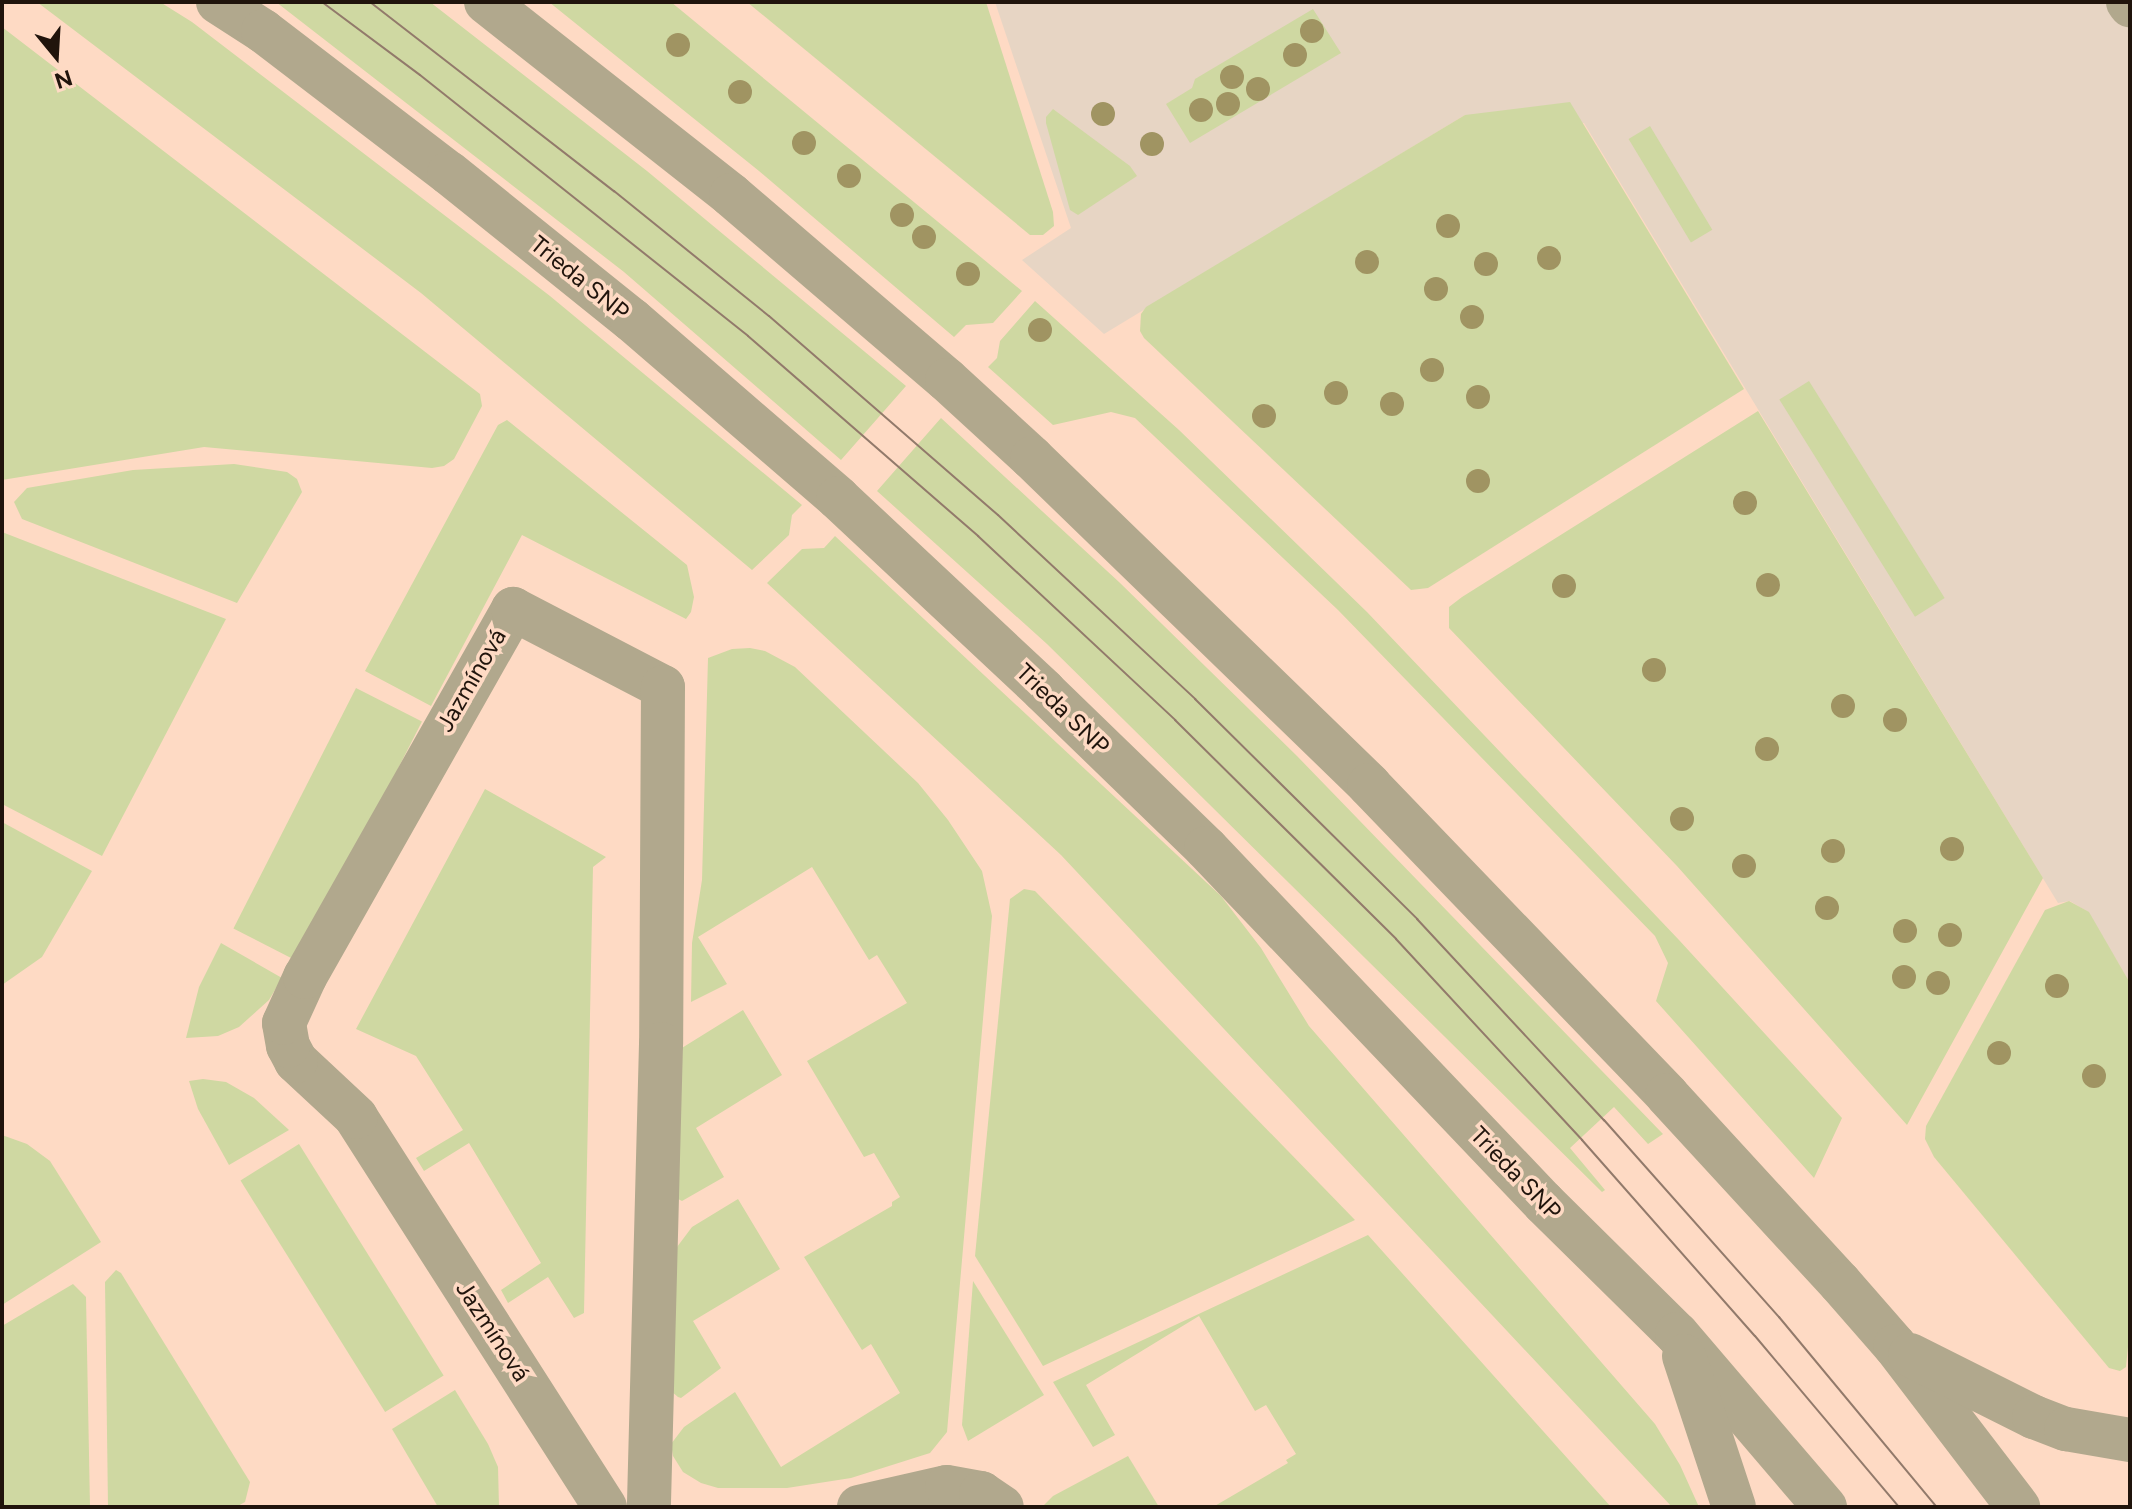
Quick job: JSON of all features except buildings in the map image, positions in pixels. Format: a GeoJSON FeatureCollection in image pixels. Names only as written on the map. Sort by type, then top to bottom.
{"type":"FeatureCollection","features":[{"type":"Feature","properties":{"kind":"street","name":"Trieda SNP"},"geometry":{"type":"LineString","coordinates":[[218,2],[263,31],[449,173],[632,320],[838,498],[1206,848],[1544,1203],[1677,1334],[1825,1507]]}},
{"type":"Feature","properties":{"kind":"street"},"geometry":{"type":"LineString","coordinates":[[486,2],[731,195],[1032,458],[1369,785],[1667,1095],[1895,1346],[2018,1507]]}},
{"type":"Feature","properties":{"kind":"street","name":"Jazmínová"},"geometry":{"type":"LineString","coordinates":[[605,1507],[356,1117],[296,1061],[288,1046],[284,1023],[305,977],[513,609],[663,687],[661,1044],[649,1507]]}},
{"type":"Feature","properties":{"kind":"street"},"geometry":{"type":"LineString","coordinates":[[1677,1334],[1734,1507]]}},
{"type":"Feature","properties":{"kind":"street"},"geometry":{"type":"LineString","coordinates":[[1895,1346],[1998,1402],[2034,1417],[2066,1429],[2130,1440]]}},
{"type":"Feature","properties":{"kind":"street"},"geometry":{"type":"LineString","coordinates":[[859,1507],[947,1487],[981,1493],[1002,1507]]}},
{"type":"Feature","properties":{"kind":"shaded area"},"geometry":{"type":"Polygon","coordinates":[[[995,2],[2128,2],[2130,983],[2088,912],[2070,901],[2058,903],[1584,123],[1465,115],[1104,334],[1022,260],[1071,228],[995,2]]]}},
{"type":"Feature","properties":{"kind":"green space"},"geometry":{"type":"Polygon","coordinates":[[[37,2],[160,2],[192,22],[550,296],[802,505],[792,515],[789,535],[752,570],[421,293],[37,2]]]}},
{"type":"Feature","properties":{"kind":"green space"},"geometry":{"type":"Polygon","coordinates":[[[276,2],[430,2],[647,171],[906,386],[841,460],[624,272],[276,2]]]}},
{"type":"Feature","properties":{"kind":"green space"},"geometry":{"type":"Polygon","coordinates":[[[549,2],[671,2],[1022,291],[993,323],[966,325],[954,337],[759,171],[549,2]]]}},
{"type":"Feature","properties":{"kind":"green space"},"geometry":{"type":"Polygon","coordinates":[[[747,2],[986,2],[1053,212],[1054,226],[1043,235],[1030,235],[747,2]]]}},
{"type":"Feature","properties":{"kind":"green space"},"geometry":{"type":"Polygon","coordinates":[[[1313,9],[1341,53],[1190,143],[1166,104],[1192,88],[1195,79],[1313,9]]]}},
{"type":"Feature","properties":{"kind":"green space"},"geometry":{"type":"Polygon","coordinates":[[[2,27],[480,394],[482,406],[454,459],[444,466],[432,468],[204,447],[2,480],[2,27]]]}},
{"type":"Feature","properties":{"kind":"green space"},"geometry":{"type":"Polygon","coordinates":[[[1570,102],[1744,389],[1428,588],[1411,590],[1144,338],[1140,331],[1141,314],[1146,307],[1465,115],[1570,102]]]}},
{"type":"Feature","properties":{"kind":"green space"},"geometry":{"type":"Polygon","coordinates":[[[1053,109],[1130,166],[1137,176],[1078,215],[1070,210],[1046,123],[1046,117],[1053,109]]]}},
{"type":"Feature","properties":{"kind":"green space"},"geometry":{"type":"Polygon","coordinates":[[[1650,126],[1712,230],[1691,243],[1629,139],[1650,126]]]}},
{"type":"Feature","properties":{"kind":"green space"},"geometry":{"type":"Polygon","coordinates":[[[1035,301],[1179,430],[1367,612],[1679,940],[1842,1118],[1814,1178],[1656,1001],[1668,963],[1655,936],[1338,610],[1135,418],[1111,412],[1053,425],[988,367],[997,358],[1000,341],[1035,301]]]}},
{"type":"Feature","properties":{"kind":"green space"},"geometry":{"type":"Polygon","coordinates":[[[1809,381],[1945,598],[1915,617],[1779,400],[1809,381]]]}},
{"type":"Feature","properties":{"kind":"green space"},"geometry":{"type":"Polygon","coordinates":[[[1758,411],[2043,878],[1907,1125],[1677,866],[1449,628],[1449,607],[1462,597],[1758,411]]]}},
{"type":"Feature","properties":{"kind":"green space"},"geometry":{"type":"Polygon","coordinates":[[[941,418],[1119,582],[1297,756],[1663,1134],[1648,1144],[1614,1107],[1570,1148],[1605,1190],[1602,1192],[1047,644],[877,491],[941,418]]]}},
{"type":"Feature","properties":{"kind":"green space"},"geometry":{"type":"Polygon","coordinates":[[[507,420],[687,565],[694,597],[691,612],[686,619],[522,535],[431,706],[365,671],[498,425],[507,420]]]}},
{"type":"Feature","properties":{"kind":"green space"},"geometry":{"type":"Polygon","coordinates":[[[234,464],[287,472],[297,479],[302,492],[237,603],[22,519],[14,502],[27,488],[133,470],[234,464]]]}},
{"type":"Feature","properties":{"kind":"green space"},"geometry":{"type":"Polygon","coordinates":[[[2,532],[226,619],[102,856],[2,804],[2,532]]]}},
{"type":"Feature","properties":{"kind":"green space"},"geometry":{"type":"Polygon","coordinates":[[[835,536],[1221,896],[1261,948],[1309,1026],[1655,1424],[1680,1465],[1699,1507],[1672,1507],[1061,855],[767,583],[802,549],[824,548],[835,536]]]}},
{"type":"Feature","properties":{"kind":"green space"},"geometry":{"type":"Polygon","coordinates":[[[732,649],[765,651],[795,667],[918,783],[948,820],[982,871],[992,916],[947,1432],[930,1453],[851,1478],[787,1488],[718,1488],[701,1483],[683,1472],[673,1456],[671,1444],[684,1427],[735,1392],[781,1467],[900,1393],[871,1344],[862,1350],[804,1257],[892,1206],[892,1202],[900,1197],[874,1153],[864,1157],[807,1061],[907,1003],[877,955],[869,960],[812,867],[698,937],[727,984],[691,1002],[692,943],[702,880],[708,658],[732,649]]]}},
{"type":"Feature","properties":{"kind":"green space"},"geometry":{"type":"Polygon","coordinates":[[[356,688],[422,722],[299,962],[233,929],[356,688]]]}},
{"type":"Feature","properties":{"kind":"green space"},"geometry":{"type":"Polygon","coordinates":[[[485,789],[606,857],[593,867],[584,1313],[574,1318],[548,1277],[508,1303],[501,1290],[541,1263],[469,1143],[424,1171],[416,1158],[463,1130],[416,1056],[356,1029],[485,789]]]}},
{"type":"Feature","properties":{"kind":"green space"},"geometry":{"type":"Polygon","coordinates":[[[2,822],[92,871],[42,957],[2,985],[2,822]]]}},
{"type":"Feature","properties":{"kind":"green space"},"geometry":{"type":"Polygon","coordinates":[[[1024,889],[1035,891],[1355,1220],[1043,1366],[975,1256],[1010,899],[1024,889]]]}},
{"type":"Feature","properties":{"kind":"green space"},"geometry":{"type":"Polygon","coordinates":[[[2069,901],[2089,912],[2130,983],[2130,1327],[2126,1367],[2120,1371],[2109,1368],[1934,1157],[1925,1139],[1926,1126],[2045,910],[2069,901]]]}},
{"type":"Feature","properties":{"kind":"green space"},"geometry":{"type":"Polygon","coordinates":[[[221,943],[282,978],[269,1000],[239,1027],[218,1036],[186,1038],[199,987],[221,943]]]}},
{"type":"Feature","properties":{"kind":"green space"},"geometry":{"type":"Polygon","coordinates":[[[743,1010],[782,1075],[696,1128],[724,1177],[682,1201],[674,1197],[677,1051],[743,1010]]]}},
{"type":"Feature","properties":{"kind":"green space"},"geometry":{"type":"Polygon","coordinates":[[[189,1081],[226,1082],[254,1098],[289,1130],[229,1165],[198,1109],[189,1081]]]}},
{"type":"Feature","properties":{"kind":"green space"},"geometry":{"type":"Polygon","coordinates":[[[2,1135],[27,1144],[50,1161],[101,1242],[2,1305],[2,1135]]]}},
{"type":"Feature","properties":{"kind":"green space"},"geometry":{"type":"Polygon","coordinates":[[[299,1144],[444,1376],[385,1412],[240,1181],[299,1144]]]}},
{"type":"Feature","properties":{"kind":"green space"},"geometry":{"type":"Polygon","coordinates":[[[738,1199],[780,1269],[693,1321],[721,1368],[681,1398],[671,1391],[674,1251],[692,1227],[738,1199]]]}},
{"type":"Feature","properties":{"kind":"green space"},"geometry":{"type":"Polygon","coordinates":[[[1368,1235],[1611,1507],[1213,1507],[1288,1463],[1286,1460],[1296,1454],[1266,1405],[1255,1411],[1199,1316],[1086,1385],[1115,1435],[1093,1447],[1053,1382],[1368,1235]]]}},
{"type":"Feature","properties":{"kind":"green space"},"geometry":{"type":"Polygon","coordinates":[[[116,1270],[121,1273],[250,1482],[245,1502],[236,1507],[108,1507],[105,1282],[116,1270]]]}},
{"type":"Feature","properties":{"kind":"green space"},"geometry":{"type":"Polygon","coordinates":[[[973,1281],[1044,1395],[968,1441],[962,1425],[973,1281]]]}},
{"type":"Feature","properties":{"kind":"green space"},"geometry":{"type":"Polygon","coordinates":[[[73,1284],[86,1297],[90,1507],[2,1507],[2,1326],[73,1284]]]}},
{"type":"Feature","properties":{"kind":"green space"},"geometry":{"type":"Polygon","coordinates":[[[455,1390],[488,1444],[498,1467],[499,1507],[438,1507],[392,1429],[455,1390]]]}},
{"type":"Feature","properties":{"kind":"green space"},"geometry":{"type":"Polygon","coordinates":[[[1128,1456],[1159,1507],[1042,1507],[1053,1496],[1128,1456]]]}},
{"type":"Feature","properties":{"kind":"tram line"},"geometry":{"type":"LineString","coordinates":[[322,2],[420,75],[748,336],[978,536],[1175,720],[1396,939],[1582,1140],[1755,1336],[1899,1507]]}},
{"type":"Feature","properties":{"kind":"tram line"},"geometry":{"type":"LineString","coordinates":[[370,2],[769,316],[998,515],[1195,699],[1417,919],[1604,1120],[1779,1317],[1937,1507]]}}]}
